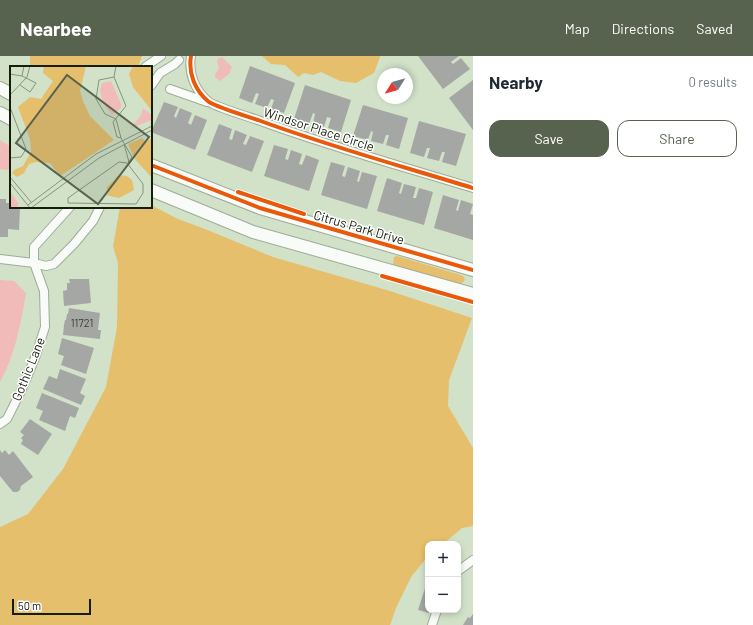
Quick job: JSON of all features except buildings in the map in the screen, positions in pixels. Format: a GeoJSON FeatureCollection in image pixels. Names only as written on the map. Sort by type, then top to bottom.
{"type":"FeatureCollection","features":[{"type":"Feature","properties":{"kind":"street"},"geometry":{"type":"LineString","coordinates":[[147,66],[160,56]]}},
{"type":"Feature","properties":{"kind":"street","name":"Windsor Place Circle"},"geometry":{"type":"LineString","coordinates":[[152,85],[160,73],[176,64],[177,58],[191,59],[191,71],[194,81],[199,91],[211,103]]}},
{"type":"Feature","properties":{"kind":"street"},"geometry":{"type":"LineString","coordinates":[[184,94],[192,92],[194,89],[194,81]]}},
{"type":"Feature","properties":{"kind":"street"},"geometry":{"type":"LineString","coordinates":[[0,88],[10,93]]}},
{"type":"Feature","properties":{"kind":"street","name":"Windsor Place Circle"},"geometry":{"type":"LineString","coordinates":[[170,89],[284,130],[473,188]]}},
{"type":"Feature","properties":{"kind":"street"},"geometry":{"type":"LineString","coordinates":[[0,113],[10,118]]}},
{"type":"Feature","properties":{"kind":"street","name":"Citrus Park Drive"},"geometry":{"type":"LineString","coordinates":[[152,165],[260,208],[473,270]]}},
{"type":"Feature","properties":{"kind":"street"},"geometry":{"type":"LineString","coordinates":[[152,190],[253,232],[473,294]]}},
{"type":"Feature","properties":{"kind":"street"},"geometry":{"type":"LineString","coordinates":[[34,263],[34,247],[69,208]]}},
{"type":"Feature","properties":{"kind":"street"},"geometry":{"type":"LineString","coordinates":[[0,258],[46,266],[54,264],[74,244],[93,221],[100,208]]}},
{"type":"Feature","properties":{"kind":"street","name":"Gothic Lane"},"geometry":{"type":"LineString","coordinates":[[0,424],[7,419],[22,389],[35,358],[45,327],[44,291],[34,263]]}},
{"type":"Feature","properties":{"kind":"street"},"geometry":{"type":"LineString","coordinates":[[461,569],[473,560]]}},
{"type":"Feature","properties":{"kind":"street"},"geometry":{"type":"LineString","coordinates":[[432,625],[436,613]]}},
{"type":"Feature","properties":{"kind":"shaded area"},"geometry":{"type":"Polygon","coordinates":[[[30,56],[142,56],[138,66],[30,66],[30,56]]]}},
{"type":"Feature","properties":{"kind":"shaded area"},"geometry":{"type":"Polygon","coordinates":[[[262,56],[380,57],[374,73],[356,83],[340,81],[321,72],[313,75],[304,73],[298,77],[285,65],[271,64],[262,56]]]}},
{"type":"Feature","properties":{"kind":"shaded area"},"geometry":{"type":"Polygon","coordinates":[[[222,57],[232,67],[229,74],[220,81],[215,77],[215,74],[219,69],[217,60],[222,57]]]}},
{"type":"Feature","properties":{"kind":"shaded area"},"geometry":{"type":"Polygon","coordinates":[[[0,140],[10,146],[10,169],[0,169],[0,140]]]}},
{"type":"Feature","properties":{"kind":"shaded area"},"geometry":{"type":"Polygon","coordinates":[[[152,206],[178,219],[273,257],[390,291],[472,318],[449,380],[448,406],[473,448],[473,526],[462,528],[447,541],[425,541],[425,560],[411,577],[396,608],[390,625],[0,625],[0,527],[28,514],[63,469],[106,387],[117,327],[118,263],[113,246],[120,208],[152,208],[152,206]]]}},
{"type":"Feature","properties":{"kind":"shaded area"},"geometry":{"type":"Polygon","coordinates":[[[397,256],[461,275],[465,280],[460,284],[395,266],[393,264],[394,257],[397,256]]]}},
{"type":"Feature","properties":{"kind":"shaded area"},"geometry":{"type":"Polygon","coordinates":[[[0,280],[14,281],[26,293],[14,350],[0,382],[0,280]]]}},
{"type":"Feature","properties":{"kind":"cycle path"},"geometry":{"type":"LineString","coordinates":[[191,56],[191,69],[196,87],[204,98],[213,104],[365,156],[473,188]]}},
{"type":"Feature","properties":{"kind":"cycle path"},"geometry":{"type":"LineString","coordinates":[[152,165],[260,208],[473,270]]}},
{"type":"Feature","properties":{"kind":"cycle path"},"geometry":{"type":"LineString","coordinates":[[238,192],[304,214]]}},
{"type":"Feature","properties":{"kind":"cycle path"},"geometry":{"type":"LineString","coordinates":[[382,276],[473,302]]}}]}
